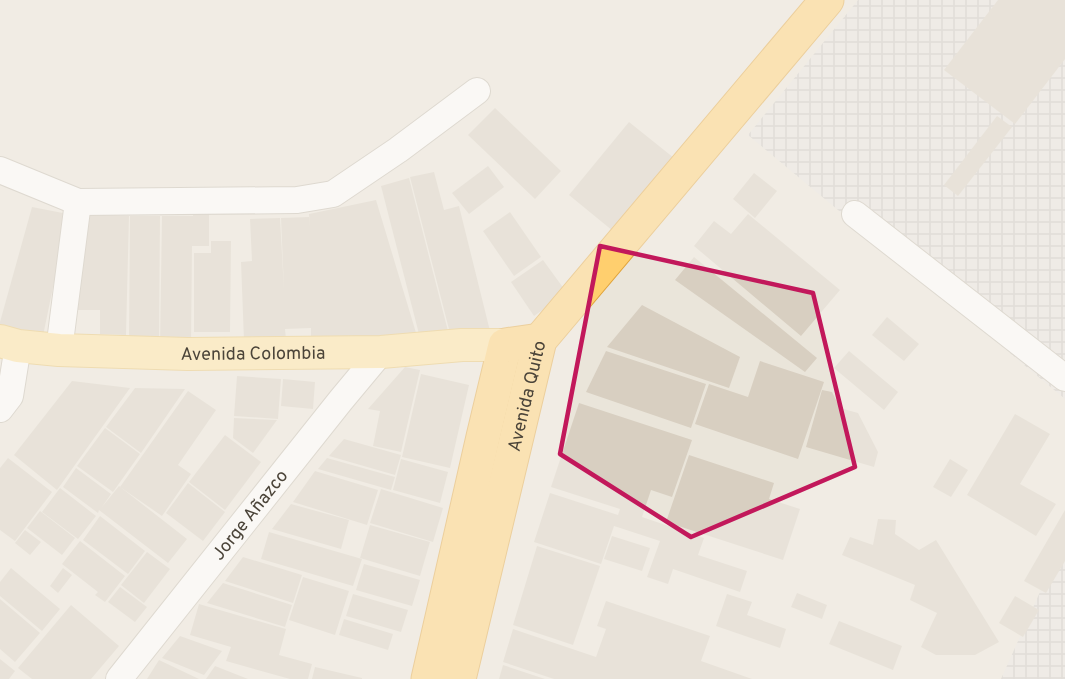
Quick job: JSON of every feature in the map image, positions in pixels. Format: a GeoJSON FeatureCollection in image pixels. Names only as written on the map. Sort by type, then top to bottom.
{"type":"FeatureCollection","features":[{"type":"Feature","properties":{"kind":"highway"},"geometry":{"type":"LineString","coordinates":[[540,340],[827,0]]}},
{"type":"Feature","properties":{"kind":"highway","name":"Avenida Quito"},"geometry":{"type":"LineString","coordinates":[[428,679],[505,345],[540,340],[459,679]]}},
{"type":"Feature","properties":{"kind":"main road","name":"Avenida Colombia"},"geometry":{"type":"LineString","coordinates":[[9,343],[59,350],[188,354],[381,352],[462,345],[505,345]]}},
{"type":"Feature","properties":{"kind":"street"},"geometry":{"type":"LineString","coordinates":[[0,170],[78,202],[297,200],[333,194],[398,150],[477,91]]}},
{"type":"Feature","properties":{"kind":"street"},"geometry":{"type":"LineString","coordinates":[[59,350],[78,202]]}},
{"type":"Feature","properties":{"kind":"street"},"geometry":{"type":"LineString","coordinates":[[855,214],[1065,378]]}},
{"type":"Feature","properties":{"kind":"street"},"geometry":{"type":"LineString","coordinates":[[0,408],[10,396],[9,343]]}},
{"type":"Feature","properties":{"kind":"street","name":"Jorge Añazco"},"geometry":{"type":"LineString","coordinates":[[119,679],[381,352]]}},
{"type":"Feature","properties":{"kind":"highlighted area"},"geometry":{"type":"Polygon","coordinates":[[[600,246],[813,293],[855,467],[691,537],[560,454],[600,246]]]}},
{"type":"Feature","properties":{"kind":"shaded area"},"geometry":{"type":"Polygon","coordinates":[[[0,0],[1065,0],[1065,679],[0,679],[0,0]]]}},
{"type":"Feature","properties":{"kind":"shaded area"},"geometry":{"type":"Polygon","coordinates":[[[858,0],[1065,0],[1065,399],[748,135],[858,0]]]}},
{"type":"Feature","properties":{"kind":"shaded area"},"geometry":{"type":"Polygon","coordinates":[[[1065,536],[1065,679],[1001,679],[1065,536]]]}},
{"type":"Feature","properties":{"kind":"building"},"geometry":{"type":"Polygon","coordinates":[[[998,0],[1065,0],[1065,59],[1015,124],[944,70],[998,0]]]}},
{"type":"Feature","properties":{"kind":"building"},"geometry":{"type":"Polygon","coordinates":[[[495,108],[561,171],[535,199],[468,135],[495,108]]]}},
{"type":"Feature","properties":{"kind":"building"},"geometry":{"type":"Polygon","coordinates":[[[997,116],[1012,127],[958,196],[944,185],[997,116]]]}},
{"type":"Feature","properties":{"kind":"building"},"geometry":{"type":"Polygon","coordinates":[[[629,122],[674,158],[613,231],[569,195],[629,122]]]}},
{"type":"Feature","properties":{"kind":"building"},"geometry":{"type":"Polygon","coordinates":[[[488,166],[504,187],[469,214],[452,193],[488,166]]]}},
{"type":"Feature","properties":{"kind":"building"},"geometry":{"type":"Polygon","coordinates":[[[434,172],[444,210],[459,206],[490,331],[452,341],[410,177],[434,172]]]}},
{"type":"Feature","properties":{"kind":"building"},"geometry":{"type":"Polygon","coordinates":[[[754,173],[777,191],[755,218],[733,199],[754,173]]]}},
{"type":"Feature","properties":{"kind":"building"},"geometry":{"type":"Polygon","coordinates":[[[409,178],[448,331],[420,338],[381,186],[409,178]]]}},
{"type":"Feature","properties":{"kind":"building"},"geometry":{"type":"Polygon","coordinates":[[[376,200],[417,336],[311,346],[311,328],[285,329],[286,339],[244,341],[241,262],[252,261],[250,219],[280,218],[284,290],[281,218],[309,217],[310,227],[309,214],[376,200]]]}},
{"type":"Feature","properties":{"kind":"building"},"geometry":{"type":"Polygon","coordinates":[[[32,207],[68,214],[43,336],[0,328],[32,207]]]}},
{"type":"Feature","properties":{"kind":"building"},"geometry":{"type":"Polygon","coordinates":[[[510,212],[541,257],[514,276],[483,231],[510,212]]]}},
{"type":"Feature","properties":{"kind":"building"},"geometry":{"type":"Polygon","coordinates":[[[193,213],[209,213],[209,246],[192,246],[191,346],[160,346],[162,216],[193,216],[193,213]]]}},
{"type":"Feature","properties":{"kind":"building"},"geometry":{"type":"Polygon","coordinates":[[[80,214],[129,216],[126,335],[100,334],[100,310],[77,310],[80,214]]]}},
{"type":"Feature","properties":{"kind":"building"},"geometry":{"type":"Polygon","coordinates":[[[748,214],[840,290],[801,336],[694,246],[714,221],[731,234],[748,214]]]}},
{"type":"Feature","properties":{"kind":"building"},"geometry":{"type":"Polygon","coordinates":[[[130,216],[160,216],[159,341],[129,341],[130,216]]]}},
{"type":"Feature","properties":{"kind":"building"},"geometry":{"type":"Polygon","coordinates":[[[211,241],[231,241],[230,332],[194,332],[194,253],[211,253],[211,241]]]}},
{"type":"Feature","properties":{"kind":"building"},"geometry":{"type":"Polygon","coordinates":[[[694,257],[817,358],[805,372],[675,280],[694,257]]]}},
{"type":"Feature","properties":{"kind":"building"},"geometry":{"type":"Polygon","coordinates":[[[543,260],[567,293],[534,316],[511,282],[543,260]]]}},
{"type":"Feature","properties":{"kind":"building"},"geometry":{"type":"Polygon","coordinates":[[[642,305],[740,357],[729,388],[607,347],[642,305]]]}},
{"type":"Feature","properties":{"kind":"building"},"geometry":{"type":"Polygon","coordinates":[[[887,317],[919,344],[904,361],[872,335],[887,317]]]}},
{"type":"Feature","properties":{"kind":"building"},"geometry":{"type":"Polygon","coordinates":[[[606,351],[706,384],[691,428],[586,392],[606,351]]]}},
{"type":"Feature","properties":{"kind":"building"},"geometry":{"type":"Polygon","coordinates":[[[849,351],[898,392],[884,410],[834,368],[849,351]]]}},
{"type":"Feature","properties":{"kind":"building"},"geometry":{"type":"Polygon","coordinates":[[[760,361],[824,382],[798,459],[695,424],[709,384],[748,397],[760,361]]]}},
{"type":"Feature","properties":{"kind":"building"},"geometry":{"type":"Polygon","coordinates":[[[405,367],[420,370],[401,452],[373,446],[380,411],[368,409],[405,367]]]}},
{"type":"Feature","properties":{"kind":"building"},"geometry":{"type":"Polygon","coordinates":[[[421,374],[469,385],[450,468],[402,457],[421,374]]]}},
{"type":"Feature","properties":{"kind":"building"},"geometry":{"type":"Polygon","coordinates":[[[237,376],[281,379],[278,419],[234,416],[237,376]]]}},
{"type":"Feature","properties":{"kind":"building"},"geometry":{"type":"Polygon","coordinates":[[[283,379],[315,382],[313,409],[281,406],[283,379]]]}},
{"type":"Feature","properties":{"kind":"building"},"geometry":{"type":"Polygon","coordinates":[[[72,381],[130,388],[57,490],[14,455],[72,381]]]}},
{"type":"Feature","properties":{"kind":"building"},"geometry":{"type":"Polygon","coordinates":[[[135,388],[185,389],[141,453],[106,427],[135,388]]]}},
{"type":"Feature","properties":{"kind":"building"},"geometry":{"type":"Polygon","coordinates":[[[822,390],[832,392],[840,408],[858,413],[878,452],[874,467],[806,447],[822,390]]]}},
{"type":"Feature","properties":{"kind":"building"},"geometry":{"type":"Polygon","coordinates":[[[188,391],[216,410],[178,465],[191,474],[162,516],[120,487],[188,391]]]}},
{"type":"Feature","properties":{"kind":"building"},"geometry":{"type":"Polygon","coordinates":[[[579,403],[692,440],[672,497],[651,490],[642,517],[704,538],[698,555],[747,571],[740,592],[673,569],[668,584],[647,577],[660,541],[614,526],[601,564],[534,542],[550,493],[618,515],[620,509],[551,487],[579,403]]]}},
{"type":"Feature","properties":{"kind":"building"},"geometry":{"type":"Polygon","coordinates":[[[1015,414],[1050,434],[1020,484],[1056,504],[1036,536],[967,495],[1015,414]]]}},
{"type":"Feature","properties":{"kind":"building"},"geometry":{"type":"Polygon","coordinates":[[[234,418],[277,420],[253,453],[233,438],[234,418]]]}},
{"type":"Feature","properties":{"kind":"building"},"geometry":{"type":"Polygon","coordinates":[[[105,428],[140,454],[113,492],[77,466],[105,428]]]}},
{"type":"Feature","properties":{"kind":"building"},"geometry":{"type":"Polygon","coordinates":[[[225,435],[261,462],[225,510],[189,482],[225,435]]]}},
{"type":"Feature","properties":{"kind":"building"},"geometry":{"type":"Polygon","coordinates":[[[344,439],[401,455],[395,475],[329,456],[344,439]]]}},
{"type":"Feature","properties":{"kind":"building"},"geometry":{"type":"Polygon","coordinates":[[[689,455],[774,483],[769,499],[800,509],[783,560],[666,522],[689,455]]]}},
{"type":"Feature","properties":{"kind":"building"},"geometry":{"type":"Polygon","coordinates":[[[8,458],[52,492],[15,541],[0,530],[0,468],[8,458]]]}},
{"type":"Feature","properties":{"kind":"building"},"geometry":{"type":"Polygon","coordinates":[[[327,458],[395,477],[391,490],[318,469],[327,458]]]}},
{"type":"Feature","properties":{"kind":"building"},"geometry":{"type":"Polygon","coordinates":[[[401,459],[448,472],[440,503],[393,490],[401,459]]]}},
{"type":"Feature","properties":{"kind":"building"},"geometry":{"type":"Polygon","coordinates":[[[950,459],[968,470],[951,497],[933,487],[950,459]]]}},
{"type":"Feature","properties":{"kind":"building"},"geometry":{"type":"Polygon","coordinates":[[[76,468],[111,494],[102,507],[119,486],[187,539],[168,563],[99,510],[98,513],[63,487],[76,468]]]}},
{"type":"Feature","properties":{"kind":"building"},"geometry":{"type":"Polygon","coordinates":[[[315,471],[378,490],[367,525],[293,502],[315,471]]]}},
{"type":"Feature","properties":{"kind":"building"},"geometry":{"type":"Polygon","coordinates":[[[188,483],[225,512],[203,541],[166,513],[188,483]]]}},
{"type":"Feature","properties":{"kind":"building"},"geometry":{"type":"Polygon","coordinates":[[[60,488],[96,516],[78,539],[42,512],[60,488]]]}},
{"type":"Feature","properties":{"kind":"building"},"geometry":{"type":"Polygon","coordinates":[[[381,489],[443,508],[433,542],[370,523],[381,489]]]}},
{"type":"Feature","properties":{"kind":"building"},"geometry":{"type":"Polygon","coordinates":[[[291,504],[349,520],[341,549],[272,529],[291,504]]]}},
{"type":"Feature","properties":{"kind":"building"},"geometry":{"type":"Polygon","coordinates":[[[1065,510],[1065,561],[1046,593],[1024,581],[1065,510]]]}},
{"type":"Feature","properties":{"kind":"building"},"geometry":{"type":"Polygon","coordinates":[[[40,511],[75,538],[62,555],[27,528],[40,511]]]}},
{"type":"Feature","properties":{"kind":"building"},"geometry":{"type":"Polygon","coordinates":[[[100,516],[145,551],[128,574],[83,540],[100,516]]]}},
{"type":"Feature","properties":{"kind":"building"},"geometry":{"type":"Polygon","coordinates":[[[878,519],[896,520],[895,534],[919,550],[936,540],[999,642],[975,655],[936,655],[921,647],[937,613],[910,600],[915,585],[842,555],[850,537],[873,545],[878,519]]]}},
{"type":"Feature","properties":{"kind":"building"},"geometry":{"type":"Polygon","coordinates":[[[370,525],[430,542],[420,576],[360,558],[370,525]]]}},
{"type":"Feature","properties":{"kind":"building"},"geometry":{"type":"Polygon","coordinates":[[[25,530],[41,542],[30,555],[15,543],[25,530]]]}},
{"type":"Feature","properties":{"kind":"building"},"geometry":{"type":"Polygon","coordinates":[[[269,532],[362,559],[353,586],[261,559],[269,532]]]}},
{"type":"Feature","properties":{"kind":"building"},"geometry":{"type":"Polygon","coordinates":[[[612,536],[650,548],[642,571],[604,559],[612,536]]]}},
{"type":"Feature","properties":{"kind":"building"},"geometry":{"type":"Polygon","coordinates":[[[80,541],[125,576],[105,602],[95,595],[98,592],[62,564],[80,541]]]}},
{"type":"Feature","properties":{"kind":"building"},"geometry":{"type":"Polygon","coordinates":[[[537,546],[600,566],[573,645],[513,625],[537,546]]]}},
{"type":"Feature","properties":{"kind":"building"},"geometry":{"type":"Polygon","coordinates":[[[147,552],[170,569],[144,603],[121,585],[147,552]]]}},
{"type":"Feature","properties":{"kind":"building"},"geometry":{"type":"Polygon","coordinates":[[[243,557],[302,575],[293,603],[225,581],[243,557]]]}},
{"type":"Feature","properties":{"kind":"building"},"geometry":{"type":"Polygon","coordinates":[[[364,564],[420,580],[412,606],[356,590],[364,564]]]}},
{"type":"Feature","properties":{"kind":"building"},"geometry":{"type":"Polygon","coordinates":[[[11,568],[60,609],[42,631],[0,596],[0,582],[11,568]]]}},
{"type":"Feature","properties":{"kind":"building"},"geometry":{"type":"Polygon","coordinates":[[[63,568],[72,575],[58,593],[50,586],[63,568]]]}},
{"type":"Feature","properties":{"kind":"building"},"geometry":{"type":"Polygon","coordinates":[[[303,577],[349,591],[335,635],[289,620],[303,577]]]}},
{"type":"Feature","properties":{"kind":"building"},"geometry":{"type":"Polygon","coordinates":[[[223,583],[292,605],[285,627],[207,603],[223,583]]]}},
{"type":"Feature","properties":{"kind":"building"},"geometry":{"type":"Polygon","coordinates":[[[120,587],[147,607],[135,622],[108,602],[120,587]]]}},
{"type":"Feature","properties":{"kind":"building"},"geometry":{"type":"Polygon","coordinates":[[[797,593],[827,605],[822,619],[791,607],[797,593]]]}},
{"type":"Feature","properties":{"kind":"building"},"geometry":{"type":"Polygon","coordinates":[[[353,594],[408,610],[401,632],[346,616],[353,594]]]}},
{"type":"Feature","properties":{"kind":"building"},"geometry":{"type":"Polygon","coordinates":[[[727,594],[752,602],[747,615],[786,629],[780,648],[716,626],[727,594]]]}},
{"type":"Feature","properties":{"kind":"building"},"geometry":{"type":"Polygon","coordinates":[[[1015,596],[1039,610],[1023,637],[999,623],[1015,596]]]}},
{"type":"Feature","properties":{"kind":"building"},"geometry":{"type":"Polygon","coordinates":[[[0,599],[40,633],[15,662],[0,649],[0,599]]]}},
{"type":"Feature","properties":{"kind":"building"},"geometry":{"type":"Polygon","coordinates":[[[606,601],[710,636],[701,661],[752,679],[554,679],[503,662],[513,629],[596,657],[606,629],[597,626],[606,601]]]}},
{"type":"Feature","properties":{"kind":"building"},"geometry":{"type":"Polygon","coordinates":[[[199,604],[286,629],[279,655],[312,664],[308,679],[290,679],[226,661],[231,647],[190,635],[199,604]]]}},
{"type":"Feature","properties":{"kind":"building"},"geometry":{"type":"Polygon","coordinates":[[[71,605],[119,646],[91,679],[32,679],[18,668],[71,605]]]}},
{"type":"Feature","properties":{"kind":"building"},"geometry":{"type":"Polygon","coordinates":[[[344,619],[393,634],[388,650],[339,635],[344,619]]]}},
{"type":"Feature","properties":{"kind":"building"},"geometry":{"type":"Polygon","coordinates":[[[839,621],[902,646],[893,670],[829,644],[839,621]]]}},
{"type":"Feature","properties":{"kind":"building"},"geometry":{"type":"Polygon","coordinates":[[[180,636],[222,651],[204,675],[162,658],[180,636]]]}},
{"type":"Feature","properties":{"kind":"building"},"geometry":{"type":"Polygon","coordinates":[[[0,659],[15,671],[9,679],[0,679],[0,659]]]}},
{"type":"Feature","properties":{"kind":"building"},"geometry":{"type":"Polygon","coordinates":[[[159,660],[199,679],[147,679],[159,660]]]}},
{"type":"Feature","properties":{"kind":"building"},"geometry":{"type":"Polygon","coordinates":[[[503,665],[545,679],[499,679],[503,665]]]}},
{"type":"Feature","properties":{"kind":"building"},"geometry":{"type":"Polygon","coordinates":[[[215,666],[248,679],[206,679],[215,666]]]}},
{"type":"Feature","properties":{"kind":"building"},"geometry":{"type":"Polygon","coordinates":[[[315,667],[362,678],[362,679],[312,679],[315,667]]]}}]}
